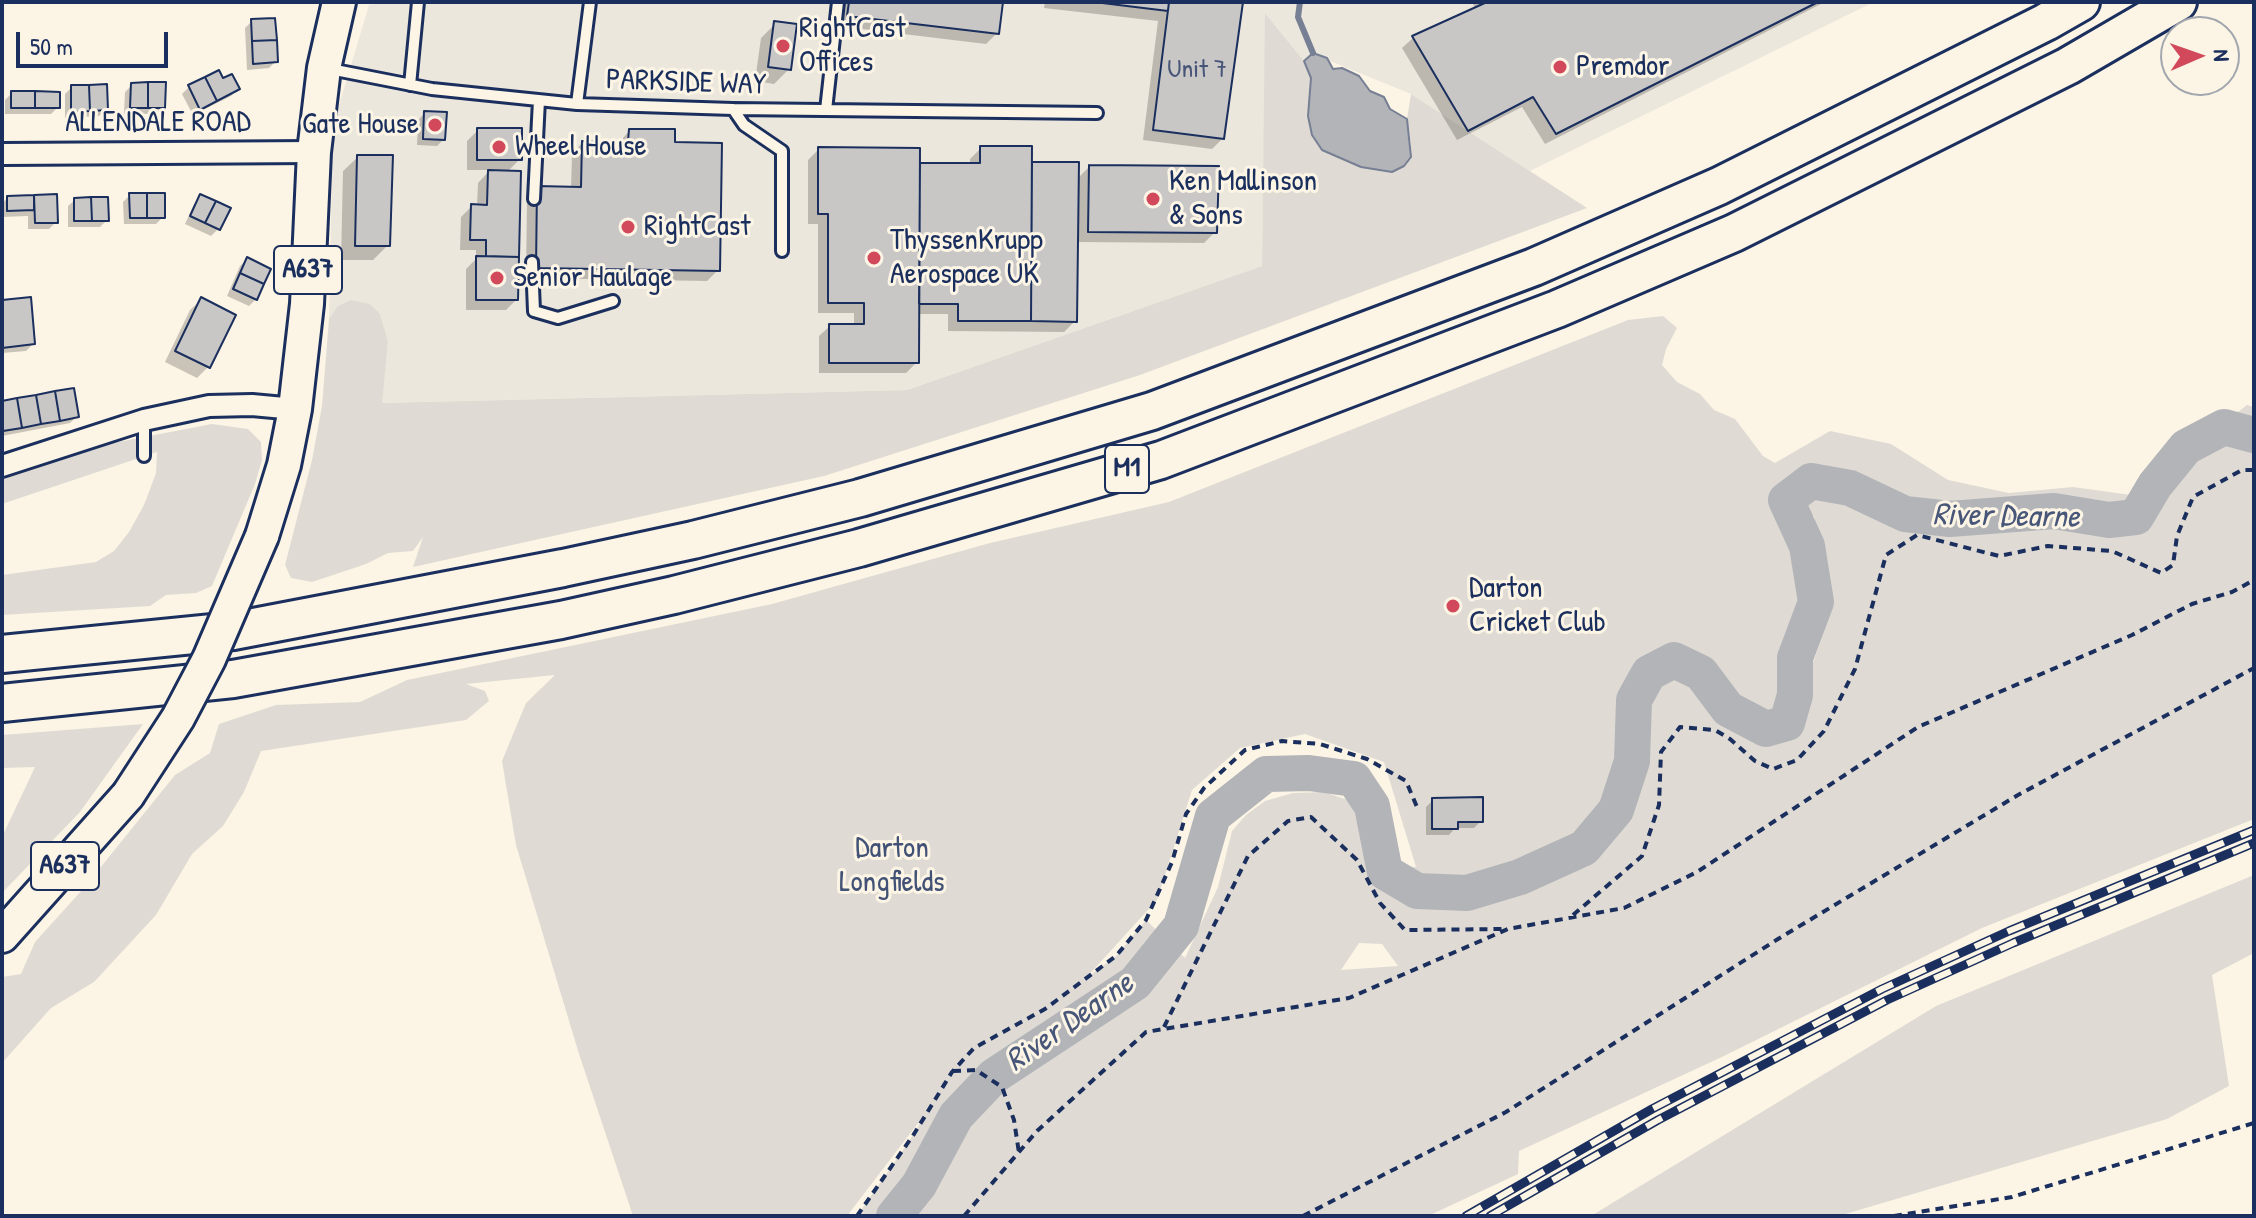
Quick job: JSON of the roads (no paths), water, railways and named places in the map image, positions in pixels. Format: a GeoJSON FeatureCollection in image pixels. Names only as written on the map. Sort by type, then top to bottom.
{"type":"FeatureCollection","features":[{"type":"Feature","properties":{"kind":"highway","name":"A637"},"geometry":{"type":"LineString","coordinates":[[2,936],[128,795],[178,718],[209,659],[262,536],[284,465],[295,409],[307,304],[314,152],[324,68],[339,2]]}},
{"type":"Feature","properties":{"kind":"highway","name":"M1"},"geometry":{"type":"LineString","coordinates":[[2,654],[233,631],[563,568],[693,540],[860,498],[1152,411],[1534,267],[1634,223],[1733,179],[2081,2]]}},
{"type":"Feature","properties":{"kind":"highway","name":"M1"},"geometry":{"type":"LineString","coordinates":[[2,703],[233,679],[561,620],[859,548],[1161,460],[1557,309],[1734,233],[2068,66],[2178,2]]}},
{"type":"Feature","properties":{"kind":"street","name":"ALLENDALE ROAD"},"geometry":{"type":"LineString","coordinates":[[2,154],[314,152]]}},
{"type":"Feature","properties":{"kind":"street"},"geometry":{"type":"LineString","coordinates":[[2,466],[144,420],[209,406],[252,405],[295,409]]}},
{"type":"Feature","properties":{"kind":"lane"},"geometry":{"type":"LineString","coordinates":[[410,85],[418,2]]}},
{"type":"Feature","properties":{"kind":"lane"},"geometry":{"type":"LineString","coordinates":[[577,104],[590,2]]}},
{"type":"Feature","properties":{"kind":"lane"},"geometry":{"type":"LineString","coordinates":[[826,110],[838,2]]}},
{"type":"Feature","properties":{"kind":"lane","name":"PARKSIDE WAY"},"geometry":{"type":"LineString","coordinates":[[324,68],[410,85],[577,104],[1097,113]]}},
{"type":"Feature","properties":{"kind":"lane"},"geometry":{"type":"LineString","coordinates":[[534,199],[539,100]]}},
{"type":"Feature","properties":{"kind":"lane"},"geometry":{"type":"LineString","coordinates":[[733,109],[744,125],[782,151],[782,251]]}},
{"type":"Feature","properties":{"kind":"lane"},"geometry":{"type":"LineString","coordinates":[[532,262],[534,311],[558,318],[613,301]]}},
{"type":"Feature","properties":{"kind":"lane"},"geometry":{"type":"LineString","coordinates":[[144,420],[144,456]]}},
{"type":"Feature","properties":{"kind":"waterway"},"geometry":{"type":"LineString","coordinates":[[1300,2],[1298,17],[1313,53]]}},
{"type":"Feature","properties":{"kind":"waterway","name":"River Dearne"},"geometry":{"type":"LineString","coordinates":[[894,1216],[919,1185],[956,1116],[994,1076],[1135,983],[1181,926],[1213,816],[1266,774],[1309,773],[1354,779],[1372,806],[1385,872],[1417,891],[1467,893],[1520,877],[1584,848],[1616,810],[1632,761],[1634,700],[1649,673],[1674,660],[1701,673],[1728,709],[1766,729],[1787,723],[1795,695],[1795,658],[1816,602],[1807,546],[1786,500],[1811,481],[1850,488],[1905,514],[1950,519],[2054,511],[2109,520],[2136,517],[2155,485],[2186,447],[2224,427],[2254,435]]}},
{"type":"Feature","properties":{"kind":"railway"},"geometry":{"type":"LineString","coordinates":[[1466,1216],[1652,1109],[1882,989],[2009,931],[2254,830]]}},
{"type":"Feature","properties":{"kind":"railway"},"geometry":{"type":"LineString","coordinates":[[1490,1216],[1658,1120],[1887,1000],[2013,943],[2254,843]]}},
{"type":"Feature","properties":{"kind":"place","name":"RightCast Offices"},"geometry":{"type":"Point","coordinates":[783,46]}},
{"type":"Feature","properties":{"kind":"place","name":"Premdor"},"geometry":{"type":"Point","coordinates":[1560,67]}},
{"type":"Feature","properties":{"kind":"place","name":"Gate House"},"geometry":{"type":"Point","coordinates":[435,125]}},
{"type":"Feature","properties":{"kind":"place","name":"Wheel House"},"geometry":{"type":"Point","coordinates":[499,147]}},
{"type":"Feature","properties":{"kind":"place","name":"Ken Mallinson & Sons"},"geometry":{"type":"Point","coordinates":[1153,199]}},
{"type":"Feature","properties":{"kind":"place","name":"RightCast"},"geometry":{"type":"Point","coordinates":[628,227]}},
{"type":"Feature","properties":{"kind":"place","name":"ThyssenKrupp Aerospace UK"},"geometry":{"type":"Point","coordinates":[874,258]}},
{"type":"Feature","properties":{"kind":"place","name":"Senior Haulage"},"geometry":{"type":"Point","coordinates":[497,278]}},
{"type":"Feature","properties":{"kind":"place","name":"Darton Cricket Club"},"geometry":{"type":"Point","coordinates":[1453,606]}},
{"type":"Feature","properties":{"kind":"park label","name":"Darton Longfields"},"geometry":{"type":"Point","coordinates":[892,866]}}]}
